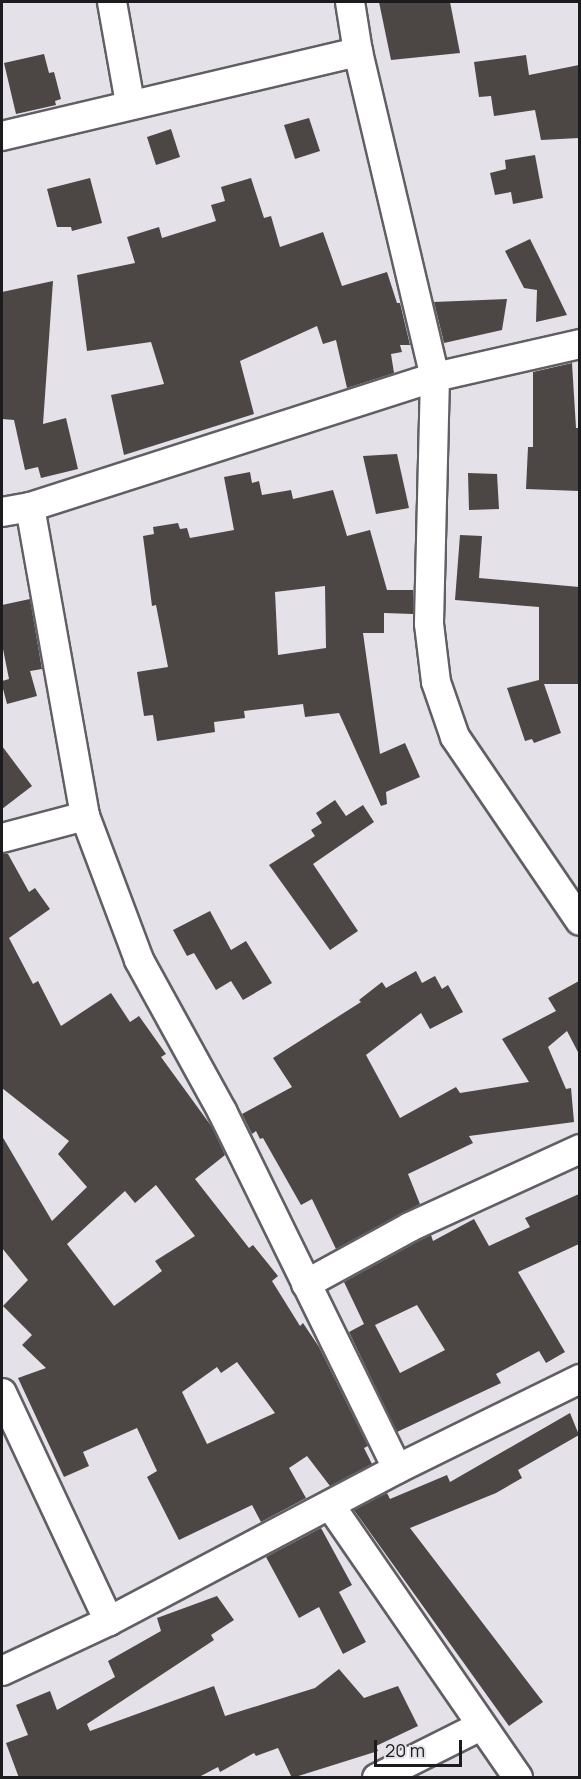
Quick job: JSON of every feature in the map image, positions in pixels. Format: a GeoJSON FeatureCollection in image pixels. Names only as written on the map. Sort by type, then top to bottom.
{"type":"FeatureCollection","features":[{"type":"Feature","properties":{"kind":"street"},"geometry":{"type":"LineString","coordinates":[[112,2],[130,103]]}},
{"type":"Feature","properties":{"kind":"street"},"geometry":{"type":"LineString","coordinates":[[350,2],[358,52],[435,377],[429,624],[436,682],[455,737],[579,921]]}},
{"type":"Feature","properties":{"kind":"street"},"geometry":{"type":"LineString","coordinates":[[2,136],[130,103],[358,52]]}},
{"type":"Feature","properties":{"kind":"street"},"geometry":{"type":"LineString","coordinates":[[2,512],[30,507],[435,377],[579,344]]}},
{"type":"Feature","properties":{"kind":"street"},"geometry":{"type":"LineString","coordinates":[[30,507],[86,816],[139,960],[222,1111],[397,1469]]}},
{"type":"Feature","properties":{"kind":"street"},"geometry":{"type":"LineString","coordinates":[[2,838],[86,816]]}},
{"type":"Feature","properties":{"kind":"street"},"geometry":{"type":"LineString","coordinates":[[306,1284],[410,1227],[579,1149]]}},
{"type":"Feature","properties":{"kind":"street"},"geometry":{"type":"LineString","coordinates":[[2,1671],[109,1621],[397,1469],[579,1379]]}},
{"type":"Feature","properties":{"kind":"street"},"geometry":{"type":"LineString","coordinates":[[2,1393],[109,1621]]}},
{"type":"Feature","properties":{"kind":"street"},"geometry":{"type":"LineString","coordinates":[[330,1505],[518,1778]]}},
{"type":"Feature","properties":{"kind":"street"},"geometry":{"type":"LineString","coordinates":[[378,1778],[481,1726]]}},
{"type":"Feature","properties":{"kind":"building"},"geometry":{"type":"Polygon","coordinates":[[[379,2],[450,2],[460,53],[391,60],[379,2]]]}},
{"type":"Feature","properties":{"kind":"building"},"geometry":{"type":"Polygon","coordinates":[[[44,54],[49,73],[54,72],[61,99],[55,101],[56,105],[16,114],[4,63],[44,54]]]}},
{"type":"Feature","properties":{"kind":"building"},"geometry":{"type":"Polygon","coordinates":[[[526,55],[529,75],[579,65],[579,138],[541,140],[535,110],[494,116],[491,96],[479,97],[474,62],[526,55]]]}},
{"type":"Feature","properties":{"kind":"building"},"geometry":{"type":"Polygon","coordinates":[[[309,118],[320,151],[295,159],[284,125],[309,118]]]}},
{"type":"Feature","properties":{"kind":"building"},"geometry":{"type":"Polygon","coordinates":[[[171,129],[180,157],[156,165],[147,137],[171,129]]]}},
{"type":"Feature","properties":{"kind":"building"},"geometry":{"type":"Polygon","coordinates":[[[535,155],[543,198],[513,204],[511,192],[495,195],[490,173],[506,169],[505,160],[535,155]]]}},
{"type":"Feature","properties":{"kind":"building"},"geometry":{"type":"Polygon","coordinates":[[[90,178],[102,223],[72,231],[71,227],[57,227],[47,189],[90,178]]]}},
{"type":"Feature","properties":{"kind":"building"},"geometry":{"type":"Polygon","coordinates":[[[251,178],[264,218],[271,216],[280,247],[323,232],[342,286],[387,272],[397,303],[400,303],[410,345],[400,345],[402,352],[391,354],[394,373],[347,388],[336,340],[323,344],[317,326],[240,361],[254,414],[124,455],[111,395],[164,384],[151,342],[87,351],[77,275],[135,263],[127,237],[159,227],[162,238],[216,221],[211,205],[225,201],[221,187],[251,178]]]}},
{"type":"Feature","properties":{"kind":"building"},"geometry":{"type":"Polygon","coordinates":[[[530,239],[567,315],[536,322],[537,290],[524,288],[505,251],[530,239]]]}},
{"type":"Feature","properties":{"kind":"building"},"geometry":{"type":"Polygon","coordinates":[[[53,281],[43,424],[66,418],[78,469],[41,478],[38,467],[25,470],[14,420],[2,419],[2,292],[53,281]]]}},
{"type":"Feature","properties":{"kind":"building"},"geometry":{"type":"Polygon","coordinates":[[[507,299],[502,330],[444,343],[434,302],[507,299]]]}},
{"type":"Feature","properties":{"kind":"building"},"geometry":{"type":"Polygon","coordinates":[[[572,363],[576,428],[579,428],[579,491],[526,489],[528,447],[533,447],[533,372],[572,363]]]}},
{"type":"Feature","properties":{"kind":"building"},"geometry":{"type":"Polygon","coordinates":[[[397,454],[409,508],[376,514],[363,456],[397,454]]]}},
{"type":"Feature","properties":{"kind":"building"},"geometry":{"type":"Polygon","coordinates":[[[250,472],[252,483],[259,481],[262,495],[291,490],[293,499],[333,490],[347,536],[370,530],[387,590],[413,590],[413,614],[384,613],[384,633],[363,633],[380,754],[405,743],[420,777],[386,792],[387,804],[381,806],[339,713],[305,717],[303,704],[244,711],[245,718],[214,722],[215,732],[157,741],[153,715],[144,716],[137,672],[168,667],[156,605],[152,606],[143,536],[154,534],[153,527],[178,523],[180,529],[187,528],[190,538],[234,530],[224,477],[250,472]],[[325,586],[275,592],[278,655],[326,648],[325,586]]]}},
{"type":"Feature","properties":{"kind":"building"},"geometry":{"type":"Polygon","coordinates":[[[468,473],[497,474],[499,509],[469,510],[468,473]]]}},
{"type":"Feature","properties":{"kind":"building"},"geometry":{"type":"Polygon","coordinates":[[[460,535],[482,536],[479,578],[579,587],[579,684],[544,684],[561,733],[534,743],[532,739],[525,741],[507,688],[539,680],[539,607],[455,600],[460,535]]]}},
{"type":"Feature","properties":{"kind":"building"},"geometry":{"type":"Polygon","coordinates":[[[30,599],[42,669],[30,671],[37,696],[7,704],[2,685],[2,681],[9,679],[2,644],[2,605],[30,599]]]}},
{"type":"Feature","properties":{"kind":"building"},"geometry":{"type":"Polygon","coordinates":[[[2,746],[32,786],[2,809],[2,746]]]}},
{"type":"Feature","properties":{"kind":"building"},"geometry":{"type":"Polygon","coordinates":[[[335,800],[346,816],[363,805],[374,822],[313,864],[358,931],[330,950],[269,865],[315,836],[311,830],[322,823],[316,813],[335,800]]]}},
{"type":"Feature","properties":{"kind":"building"},"geometry":{"type":"Polygon","coordinates":[[[2,854],[8,854],[29,892],[35,888],[50,909],[9,938],[33,984],[38,981],[61,1026],[111,993],[130,1022],[139,1016],[166,1054],[161,1057],[212,1127],[225,1155],[195,1179],[249,1248],[253,1245],[278,1276],[272,1281],[300,1326],[303,1323],[319,1347],[368,1446],[364,1448],[372,1464],[330,1486],[307,1456],[289,1468],[306,1498],[261,1522],[252,1505],[179,1540],[147,1477],[157,1471],[137,1428],[83,1452],[89,1466],[64,1477],[18,1378],[46,1368],[22,1345],[32,1335],[3,1306],[28,1280],[2,1248],[2,1136],[52,1221],[87,1187],[58,1154],[69,1141],[2,1088],[2,854]],[[156,1185],[135,1203],[125,1191],[67,1244],[114,1306],[162,1271],[155,1261],[195,1236],[156,1185]],[[237,1362],[221,1373],[217,1367],[182,1392],[207,1444],[275,1413],[237,1362]]]}},
{"type":"Feature","properties":{"kind":"building"},"geometry":{"type":"Polygon","coordinates":[[[210,911],[231,950],[246,941],[272,983],[243,1000],[231,981],[216,990],[194,953],[187,956],[173,930],[210,911]]]}},
{"type":"Feature","properties":{"kind":"building"},"geometry":{"type":"Polygon","coordinates":[[[416,971],[422,983],[435,976],[442,989],[448,985],[463,1012],[430,1029],[421,1013],[366,1055],[400,1118],[456,1087],[460,1093],[529,1082],[502,1039],[556,1011],[548,998],[579,981],[579,1054],[567,1031],[548,1047],[566,1089],[571,1088],[574,1122],[469,1136],[473,1143],[408,1174],[420,1204],[336,1249],[312,1199],[301,1205],[263,1138],[260,1139],[256,1131],[252,1134],[242,1114],[292,1087],[273,1058],[361,1002],[359,1000],[382,982],[386,988],[416,971]]]}},
{"type":"Feature","properties":{"kind":"building"},"geometry":{"type":"Polygon","coordinates":[[[579,1194],[579,1244],[518,1272],[565,1352],[546,1363],[539,1351],[496,1374],[501,1383],[397,1432],[349,1332],[364,1324],[344,1282],[431,1235],[433,1241],[474,1219],[489,1246],[530,1227],[525,1218],[579,1194]],[[417,1305],[375,1325],[400,1373],[445,1350],[417,1305]]]}},
{"type":"Feature","properties":{"kind":"building"},"geometry":{"type":"Polygon","coordinates":[[[570,1413],[579,1435],[518,1470],[522,1478],[496,1493],[410,1528],[543,1702],[509,1726],[354,1510],[387,1493],[390,1499],[447,1475],[450,1482],[570,1413]]]}},
{"type":"Feature","properties":{"kind":"building"},"geometry":{"type":"Polygon","coordinates":[[[321,1528],[352,1585],[339,1592],[366,1642],[343,1654],[319,1607],[299,1618],[266,1557],[321,1528]]]}},
{"type":"Feature","properties":{"kind":"building"},"geometry":{"type":"Polygon","coordinates":[[[217,1596],[234,1620],[211,1635],[214,1640],[87,1724],[90,1731],[214,1686],[225,1716],[315,1688],[339,1669],[364,1698],[398,1686],[418,1726],[376,1746],[378,1751],[292,1778],[278,1748],[256,1756],[254,1753],[220,1772],[218,1767],[197,1778],[19,1778],[6,1743],[28,1735],[16,1705],[50,1691],[57,1710],[115,1677],[108,1661],[161,1631],[157,1618],[217,1596]]]}}]}
